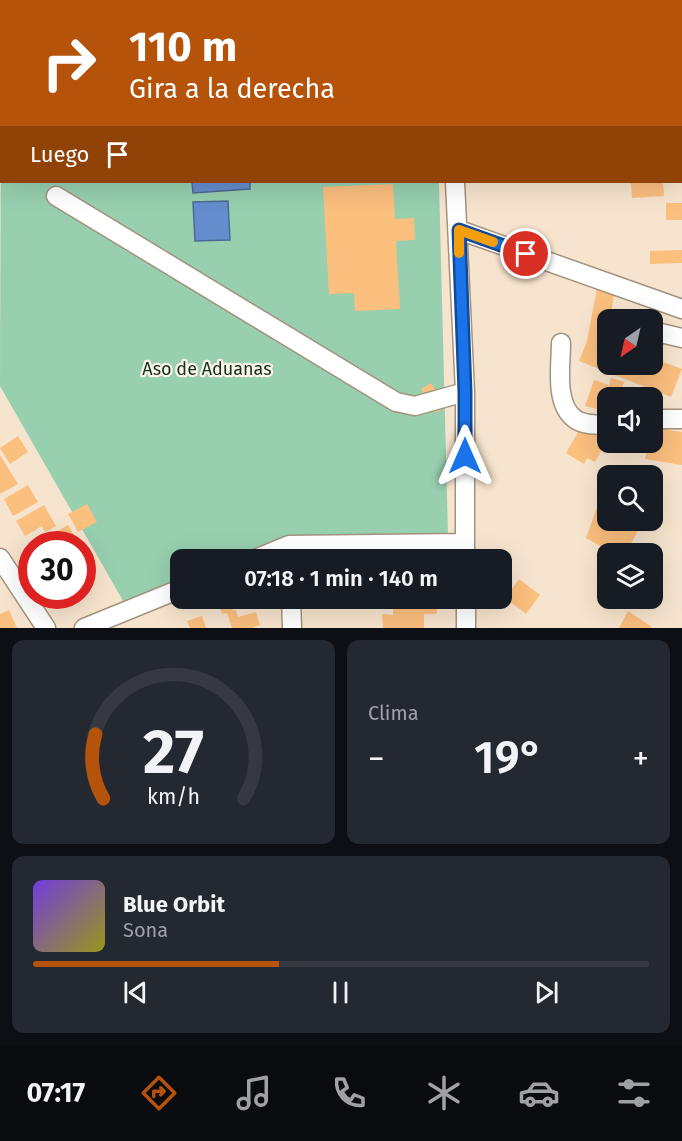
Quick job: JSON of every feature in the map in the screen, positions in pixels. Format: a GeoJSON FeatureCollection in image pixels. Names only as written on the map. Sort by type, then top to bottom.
{"type":"FeatureCollection","features":[{"type":"Feature","properties":{"kind":"street"},"geometry":{"type":"LineString","coordinates":[[455,183],[465,392],[465,549]]}},
{"type":"Feature","properties":{"kind":"street"},"geometry":{"type":"LineString","coordinates":[[56,196],[396,402],[415,406],[465,392]]}},
{"type":"Feature","properties":{"kind":"street"},"geometry":{"type":"LineString","coordinates":[[459,230],[682,309]]}},
{"type":"Feature","properties":{"kind":"street"},"geometry":{"type":"LineString","coordinates":[[663,334],[682,338]]}},
{"type":"Feature","properties":{"kind":"street"},"geometry":{"type":"LineString","coordinates":[[561,343],[563,400],[568,412],[577,421],[597,424]]}},
{"type":"Feature","properties":{"kind":"street"},"geometry":{"type":"LineString","coordinates":[[663,419],[682,419]]}},
{"type":"Feature","properties":{"kind":"street"},"geometry":{"type":"LineString","coordinates":[[0,558],[46,628]]}},
{"type":"Feature","properties":{"kind":"street"},"geometry":{"type":"LineString","coordinates":[[84,628],[170,593]]}},
{"type":"Feature","properties":{"kind":"street"},"geometry":{"type":"LineString","coordinates":[[291,609],[292,628]]}},
{"type":"Feature","properties":{"kind":"street"},"geometry":{"type":"LineString","coordinates":[[466,609],[466,628]]}},
{"type":"Feature","properties":{"kind":"green space","name":"Aso de Aduanas"},"geometry":{"type":"Polygon","coordinates":[[[1,183],[439,183],[448,535],[281,542],[263,549],[170,549],[170,588],[126,606],[96,554],[96,531],[83,531],[0,386],[1,183]]]}},
{"type":"Feature","properties":{"kind":"water"},"geometry":{"type":"Polygon","coordinates":[[[192,183],[250,183],[250,189],[193,193],[192,183]]]}},
{"type":"Feature","properties":{"kind":"water"},"geometry":{"type":"Polygon","coordinates":[[[228,201],[230,240],[195,241],[193,202],[228,201]]]}},
{"type":"Feature","properties":{"kind":"building"},"geometry":{"type":"Polygon","coordinates":[[[631,183],[663,183],[664,196],[632,198],[631,183]]]}},
{"type":"Feature","properties":{"kind":"building"},"geometry":{"type":"Polygon","coordinates":[[[393,184],[395,219],[414,218],[415,240],[396,241],[400,309],[355,311],[354,293],[329,294],[323,187],[393,184]]]}},
{"type":"Feature","properties":{"kind":"building"},"geometry":{"type":"Polygon","coordinates":[[[666,203],[682,203],[682,220],[666,220],[666,203]]]}},
{"type":"Feature","properties":{"kind":"building"},"geometry":{"type":"Polygon","coordinates":[[[682,250],[682,263],[650,264],[650,251],[682,250]]]}},
{"type":"Feature","properties":{"kind":"building"},"geometry":{"type":"Polygon","coordinates":[[[597,288],[614,294],[612,309],[597,309],[597,368],[579,361],[587,341],[597,288]]]}},
{"type":"Feature","properties":{"kind":"building"},"geometry":{"type":"Polygon","coordinates":[[[663,362],[682,369],[671,397],[663,394],[663,387],[645,387],[615,375],[663,375],[663,362]]]}},
{"type":"Feature","properties":{"kind":"building"},"geometry":{"type":"Polygon","coordinates":[[[611,378],[624,382],[622,387],[597,387],[597,409],[585,406],[594,380],[609,385],[611,378]]]}},
{"type":"Feature","properties":{"kind":"building"},"geometry":{"type":"Polygon","coordinates":[[[431,383],[446,406],[436,413],[421,389],[431,383]]]}},
{"type":"Feature","properties":{"kind":"building"},"geometry":{"type":"Polygon","coordinates":[[[581,427],[597,436],[597,453],[600,453],[595,462],[587,458],[584,464],[566,453],[581,427]]]}},
{"type":"Feature","properties":{"kind":"building"},"geometry":{"type":"Polygon","coordinates":[[[663,429],[682,432],[682,465],[645,459],[646,453],[663,453],[663,429]]]}},
{"type":"Feature","properties":{"kind":"building"},"geometry":{"type":"Polygon","coordinates":[[[18,436],[28,452],[10,464],[0,448],[18,436]]]}},
{"type":"Feature","properties":{"kind":"building"},"geometry":{"type":"Polygon","coordinates":[[[0,455],[18,484],[0,494],[0,455]]]}},
{"type":"Feature","properties":{"kind":"building"},"geometry":{"type":"Polygon","coordinates":[[[28,485],[38,502],[13,516],[4,499],[28,485]]]}},
{"type":"Feature","properties":{"kind":"building"},"geometry":{"type":"Polygon","coordinates":[[[87,504],[97,522],[77,531],[68,514],[87,504]]]}},
{"type":"Feature","properties":{"kind":"building"},"geometry":{"type":"Polygon","coordinates":[[[44,505],[56,526],[47,531],[42,526],[34,531],[22,531],[16,521],[44,505]]]}},
{"type":"Feature","properties":{"kind":"building"},"geometry":{"type":"Polygon","coordinates":[[[597,507],[597,531],[638,531],[631,543],[597,544],[586,538],[597,507]]]}},
{"type":"Feature","properties":{"kind":"building"},"geometry":{"type":"Polygon","coordinates":[[[68,525],[71,531],[58,531],[68,525]]]}},
{"type":"Feature","properties":{"kind":"building"},"geometry":{"type":"Polygon","coordinates":[[[519,579],[540,595],[526,614],[512,603],[512,588],[519,579]]]}},
{"type":"Feature","properties":{"kind":"building"},"geometry":{"type":"Polygon","coordinates":[[[220,609],[236,610],[238,617],[256,612],[260,625],[252,628],[232,628],[227,613],[222,614],[220,609]]]}},
{"type":"Feature","properties":{"kind":"building"},"geometry":{"type":"Polygon","coordinates":[[[393,609],[437,609],[437,614],[424,614],[424,628],[383,628],[382,614],[393,615],[393,609]]]}},
{"type":"Feature","properties":{"kind":"building"},"geometry":{"type":"Polygon","coordinates":[[[9,610],[17,628],[0,628],[0,614],[9,610]]]}},
{"type":"Feature","properties":{"kind":"building"},"geometry":{"type":"Polygon","coordinates":[[[628,611],[652,627],[619,628],[628,611]]]}},
{"type":"Feature","properties":{"kind":"building"},"geometry":{"type":"Polygon","coordinates":[[[202,616],[206,628],[190,628],[187,621],[202,616]]]}},
{"type":"Feature","properties":{"kind":"slow traffic"},"geometry":{"type":"LineString","coordinates":[[459,253],[459,230],[493,242]]}},
{"type":"Feature","properties":{"kind":"route"},"geometry":{"type":"LineString","coordinates":[[465,456],[459,230],[526,254]]}}]}
